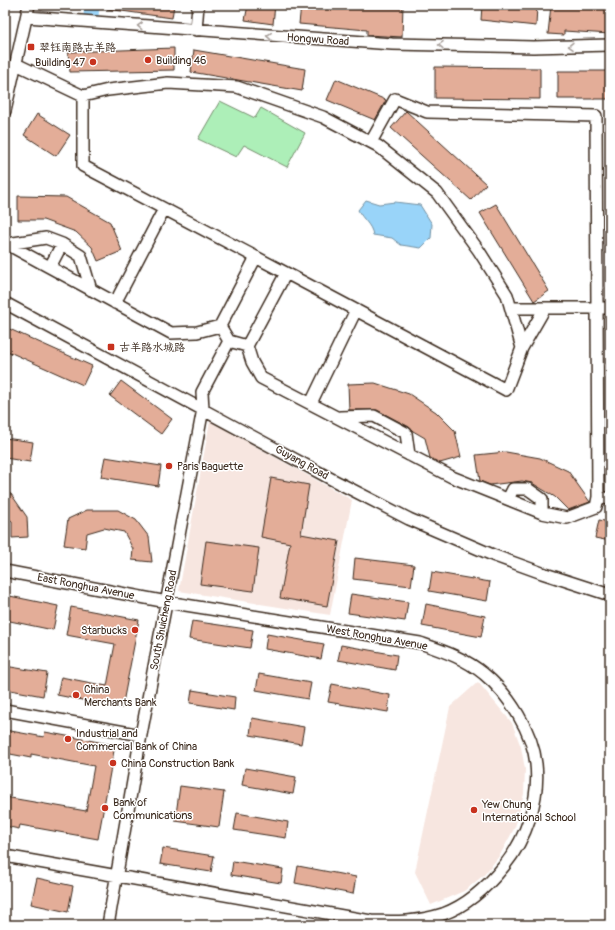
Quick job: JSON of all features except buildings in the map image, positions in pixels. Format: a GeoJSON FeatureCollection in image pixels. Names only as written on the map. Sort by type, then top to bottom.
{"type":"FeatureCollection","features":[{"type":"Feature","properties":{"kind":"street"},"geometry":{"type":"LineString","coordinates":[[5,111],[29,5]]}},
{"type":"Feature","properties":{"kind":"street"},"geometry":{"type":"LineString","coordinates":[[196,30],[198,5]]}},
{"type":"Feature","properties":{"kind":"street","name":"Hongwu Road"},"geometry":{"type":"LineString","coordinates":[[27,18],[392,44],[533,47],[610,45]]}},
{"type":"Feature","properties":{"kind":"street"},"geometry":{"type":"LineString","coordinates":[[16,64],[83,96],[108,90],[168,83],[237,87],[323,117],[371,142],[437,193],[479,251],[507,295],[522,348]]}},
{"type":"Feature","properties":{"kind":"street"},"geometry":{"type":"LineString","coordinates":[[83,96],[82,166],[506,390],[522,348],[545,308]]}},
{"type":"Feature","properties":{"kind":"street"},"geometry":{"type":"LineString","coordinates":[[286,273],[247,346],[252,362],[261,378],[339,417],[409,456],[452,477],[542,513],[567,518],[596,507],[598,496],[596,116],[427,112],[395,99],[371,142]]}},
{"type":"Feature","properties":{"kind":"street"},"geometry":{"type":"LineString","coordinates":[[115,303],[164,209]]}},
{"type":"Feature","properties":{"kind":"street"},"geometry":{"type":"LineString","coordinates":[[91,290],[81,256],[62,244],[46,238],[7,244],[91,290],[171,333],[197,332],[220,326],[256,257]]}},
{"type":"Feature","properties":{"kind":"street"},"geometry":{"type":"LineString","coordinates":[[50,267],[62,244]]}},
{"type":"Feature","properties":{"kind":"street","name":"Guyang Road"},"geometry":{"type":"LineString","coordinates":[[5,303],[335,481],[416,522],[509,561],[610,595]]}},
{"type":"Feature","properties":{"kind":"street"},"geometry":{"type":"LineString","coordinates":[[511,308],[610,308]]}},
{"type":"Feature","properties":{"kind":"street"},"geometry":{"type":"LineString","coordinates":[[311,403],[356,310]]}},
{"type":"Feature","properties":{"kind":"street"},"geometry":{"type":"LineString","coordinates":[[220,326],[229,342],[247,346]]}},
{"type":"Feature","properties":{"kind":"street","name":"South Shuicheng Road"},"geometry":{"type":"LineString","coordinates":[[108,925],[140,735],[167,602],[203,409],[202,392],[229,342]]}},
{"type":"Feature","properties":{"kind":"street"},"geometry":{"type":"LineString","coordinates":[[339,417],[374,416],[406,433],[409,456]]}},
{"type":"Feature","properties":{"kind":"street"},"geometry":{"type":"LineString","coordinates":[[377,438],[385,422]]}},
{"type":"Feature","properties":{"kind":"street"},"geometry":{"type":"LineString","coordinates":[[508,499],[513,489],[528,489],[542,499],[542,513]]}},
{"type":"Feature","properties":{"kind":"street"},"geometry":{"type":"LineString","coordinates":[[522,505],[528,489]]}},
{"type":"Feature","properties":{"kind":"street"},"geometry":{"type":"LineString","coordinates":[[598,496],[610,499]]}},
{"type":"Feature","properties":{"kind":"street","name":"East Ronghua Avenue"},"geometry":{"type":"LineString","coordinates":[[5,571],[167,602]]}},
{"type":"Feature","properties":{"kind":"street","name":"West Ronghua Avenue"},"geometry":{"type":"LineString","coordinates":[[116,876],[371,921],[408,922],[444,914],[472,899],[493,879],[511,857],[526,831],[534,798],[536,764],[529,735],[509,701],[485,675],[454,654],[420,643],[167,602]]}},
{"type":"Feature","properties":{"kind":"street"},"geometry":{"type":"LineString","coordinates":[[5,710],[140,735]]}},
{"type":"Feature","properties":{"kind":"street"},"geometry":{"type":"LineString","coordinates":[[5,856],[116,876]]}},
{"type":"Feature","properties":{"kind":"shaded area"},"geometry":{"type":"Polygon","coordinates":[[[210,421],[352,500],[330,615],[179,591],[210,421]]]}},
{"type":"Feature","properties":{"kind":"shaded area","name":"Yew Chung International School"},"geometry":{"type":"Polygon","coordinates":[[[478,682],[512,723],[521,747],[525,769],[524,794],[515,827],[500,855],[484,875],[464,891],[431,905],[415,872],[450,707],[478,682]]]}},
{"type":"Feature","properties":{"kind":"green space"},"geometry":{"type":"Polygon","coordinates":[[[220,101],[255,118],[261,108],[305,133],[287,167],[244,145],[236,157],[198,139],[220,101]]]}},
{"type":"Feature","properties":{"kind":"water"},"geometry":{"type":"Polygon","coordinates":[[[366,200],[379,204],[395,202],[420,205],[432,224],[431,238],[421,248],[401,245],[392,238],[373,235],[371,228],[358,210],[366,200]]]}},
{"type":"Feature","properties":{"kind":"waterway"},"geometry":{"type":"LineString","coordinates":[[91,16],[92,5]]}},
{"type":"Feature","properties":{"kind":"place","name":"翠钰南路古羊路"},"geometry":{"type":"Point","coordinates":[31,47]}},
{"type":"Feature","properties":{"kind":"place","name":"Building 46"},"geometry":{"type":"Point","coordinates":[148,60]}},
{"type":"Feature","properties":{"kind":"place","name":"Building 47"},"geometry":{"type":"Point","coordinates":[93,62]}},
{"type":"Feature","properties":{"kind":"place","name":"古羊路水城路"},"geometry":{"type":"Point","coordinates":[111,347]}},
{"type":"Feature","properties":{"kind":"place","name":"Paris Baguette"},"geometry":{"type":"Point","coordinates":[169,466]}},
{"type":"Feature","properties":{"kind":"place","name":"Starbucks"},"geometry":{"type":"Point","coordinates":[135,630]}},
{"type":"Feature","properties":{"kind":"place","name":"China Merchants Bank"},"geometry":{"type":"Point","coordinates":[76,695]}},
{"type":"Feature","properties":{"kind":"place","name":"Industrial and Commercial Bank of China"},"geometry":{"type":"Point","coordinates":[68,739]}},
{"type":"Feature","properties":{"kind":"place","name":"China Construction Bank"},"geometry":{"type":"Point","coordinates":[113,763]}},
{"type":"Feature","properties":{"kind":"place","name":"Bank of Communications"},"geometry":{"type":"Point","coordinates":[105,808]}},
{"type":"Feature","properties":{"kind":"place","name":"Yew Chung International School"},"geometry":{"type":"Point","coordinates":[474,810]}}]}
